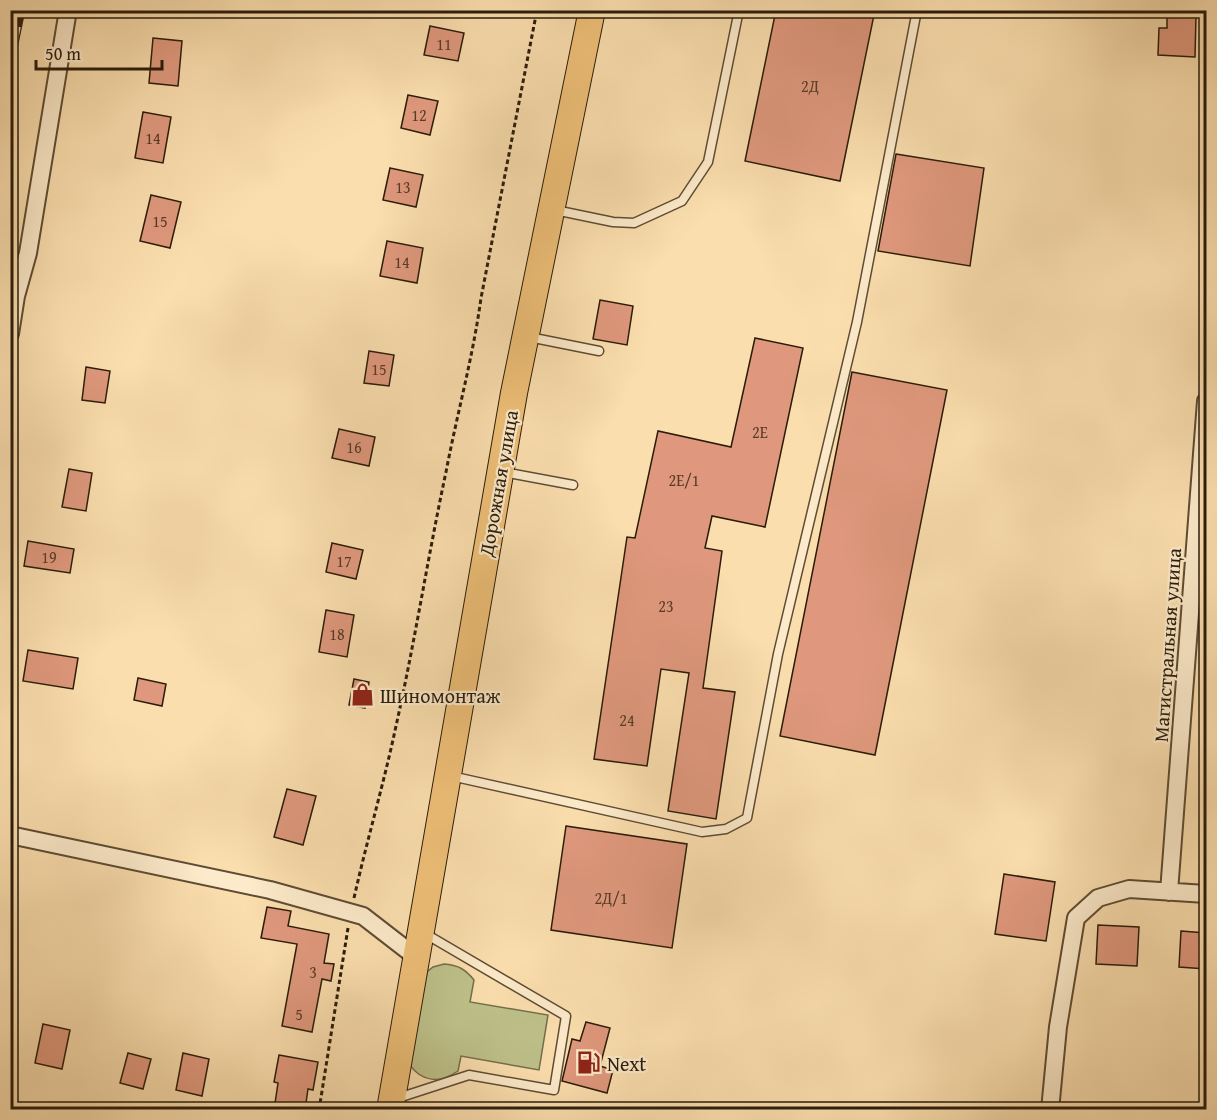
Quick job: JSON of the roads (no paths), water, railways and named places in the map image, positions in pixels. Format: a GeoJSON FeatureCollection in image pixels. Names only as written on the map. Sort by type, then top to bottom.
{"type":"FeatureCollection","features":[{"type":"Feature","properties":{"kind":"main road","name":"Дорожная улица"},"geometry":{"type":"LineString","coordinates":[[391,1105],[500,472],[525,337],[592,10]]}},
{"type":"Feature","properties":{"kind":"street"},"geometry":{"type":"LineString","coordinates":[[10,334],[16,296],[28,253],[68,10]]}},
{"type":"Feature","properties":{"kind":"street","name":"Магистральная улица"},"geometry":{"type":"LineString","coordinates":[[1169,892],[1206,401]]}},
{"type":"Feature","properties":{"kind":"street"},"geometry":{"type":"LineString","coordinates":[[10,835],[270,890],[350,912],[363,916],[416,957]]}},
{"type":"Feature","properties":{"kind":"street"},"geometry":{"type":"LineString","coordinates":[[1050,1110],[1058,1027],[1076,918],[1098,898],[1129,890],[1206,894]]}},
{"type":"Feature","properties":{"kind":"lane"},"geometry":{"type":"LineString","coordinates":[[552,209],[613,222],[634,223],[682,201],[708,162],[739,10]]}},
{"type":"Feature","properties":{"kind":"lane"},"geometry":{"type":"LineString","coordinates":[[448,776],[702,832],[726,830],[747,818],[778,654],[857,322],[917,10]]}},
{"type":"Feature","properties":{"kind":"lane"},"geometry":{"type":"LineString","coordinates":[[525,337],[599,351]]}},
{"type":"Feature","properties":{"kind":"lane"},"geometry":{"type":"LineString","coordinates":[[500,472],[573,485]]}},
{"type":"Feature","properties":{"kind":"lane"},"geometry":{"type":"LineString","coordinates":[[391,1105],[469,1075],[554,1090],[567,1016],[421,931]]}},
{"type":"Feature","properties":{"kind":"railway"},"geometry":{"type":"LineString","coordinates":[[10,68],[22,10]]}},
{"type":"Feature","properties":{"kind":"place","name":"Шиномонтаж"},"geometry":{"type":"Point","coordinates":[362,695]}},
{"type":"Feature","properties":{"kind":"place","name":"Next"},"geometry":{"type":"Point","coordinates":[589,1063]}}]}
